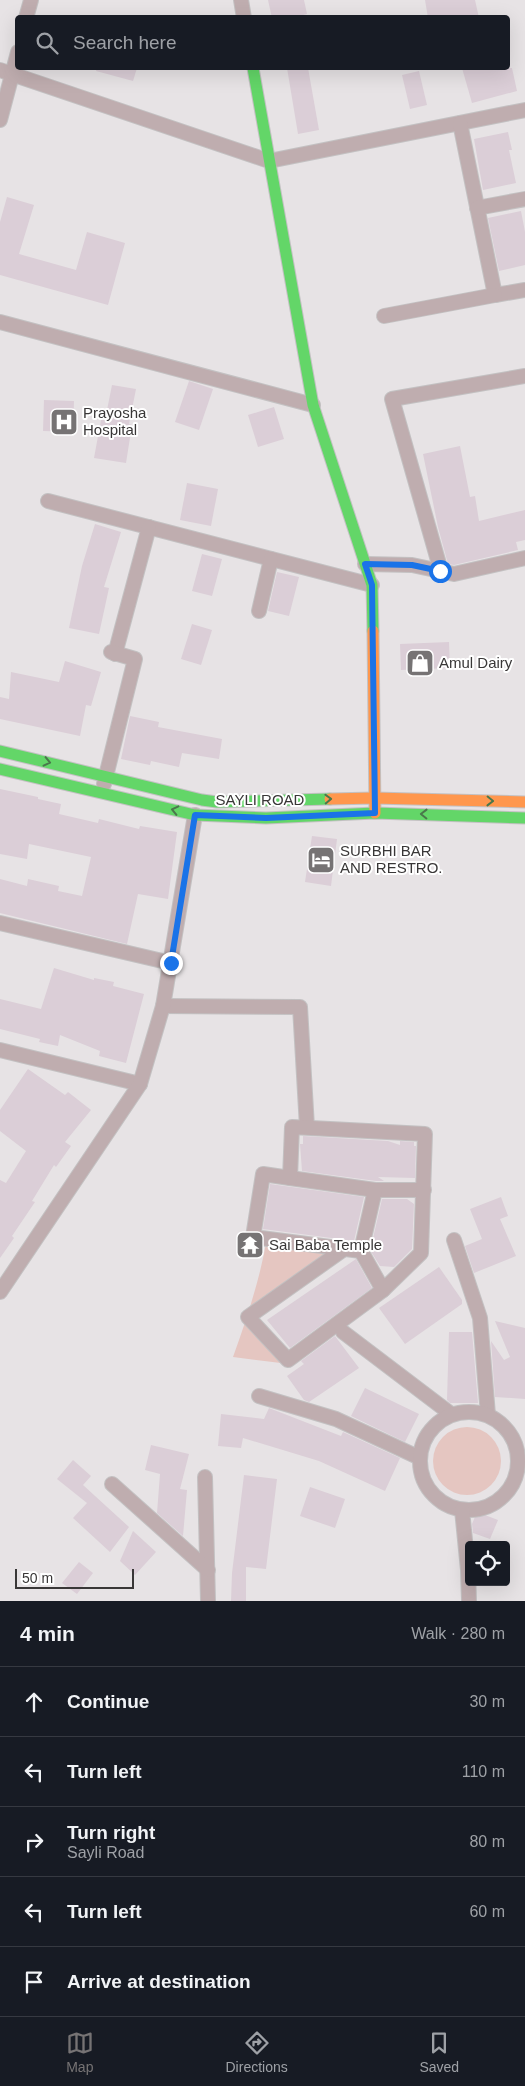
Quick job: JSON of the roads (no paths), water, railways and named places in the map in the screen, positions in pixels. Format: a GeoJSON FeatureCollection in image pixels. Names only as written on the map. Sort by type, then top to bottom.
{"type":"FeatureCollection","features":[{"type":"Feature","properties":{"kind":"main road"},"geometry":{"type":"LineString","coordinates":[[253,70],[313,405],[372,585],[375,813]]}},
{"type":"Feature","properties":{"kind":"main road"},"geometry":{"type":"LineString","coordinates":[[0,751],[202,800],[218,802],[374,798],[525,802]]}},
{"type":"Feature","properties":{"kind":"main road","name":"SAYLI ROAD"},"geometry":{"type":"LineString","coordinates":[[0,769],[195,815],[266,818],[375,813],[525,818]]}},
{"type":"Feature","properties":{"kind":"street"},"geometry":{"type":"LineString","coordinates":[[27,15],[31,0]]}},
{"type":"Feature","properties":{"kind":"street"},"geometry":{"type":"LineString","coordinates":[[242,0],[244,15]]}},
{"type":"Feature","properties":{"kind":"street"},"geometry":{"type":"LineString","coordinates":[[0,120],[6,72],[15,57]]}},
{"type":"Feature","properties":{"kind":"street"},"geometry":{"type":"LineString","coordinates":[[6,72],[269,161],[525,110]]}},
{"type":"Feature","properties":{"kind":"street"},"geometry":{"type":"LineString","coordinates":[[460,123],[495,295]]}},
{"type":"Feature","properties":{"kind":"street"},"geometry":{"type":"LineString","coordinates":[[477,208],[525,199]]}},
{"type":"Feature","properties":{"kind":"street"},"geometry":{"type":"LineString","coordinates":[[384,316],[525,290]]}},
{"type":"Feature","properties":{"kind":"street"},"geometry":{"type":"LineString","coordinates":[[0,322],[313,405]]}},
{"type":"Feature","properties":{"kind":"street"},"geometry":{"type":"LineString","coordinates":[[440,571],[392,399],[525,376]]}},
{"type":"Feature","properties":{"kind":"street"},"geometry":{"type":"LineString","coordinates":[[48,501],[372,585]]}},
{"type":"Feature","properties":{"kind":"street"},"geometry":{"type":"LineString","coordinates":[[102,793],[135,659],[113,653],[149,528]]}},
{"type":"Feature","properties":{"kind":"street"},"geometry":{"type":"LineString","coordinates":[[365,564],[412,565],[454,574],[525,558]]}},
{"type":"Feature","properties":{"kind":"street"},"geometry":{"type":"LineString","coordinates":[[259,610],[271,559]]}},
{"type":"Feature","properties":{"kind":"street"},"geometry":{"type":"LineString","coordinates":[[0,1292],[140,1084],[163,1006],[195,815]]}},
{"type":"Feature","properties":{"kind":"street"},"geometry":{"type":"LineString","coordinates":[[0,923],[171,963]]}},
{"type":"Feature","properties":{"kind":"street"},"geometry":{"type":"LineString","coordinates":[[163,1006],[300,1007],[307,1127]]}},
{"type":"Feature","properties":{"kind":"street"},"geometry":{"type":"LineString","coordinates":[[0,1050],[140,1084]]}},
{"type":"Feature","properties":{"kind":"street"},"geometry":{"type":"LineString","coordinates":[[290,1178],[292,1127],[425,1134],[422,1252],[383,1290],[288,1360],[248,1317],[344,1249]]}},
{"type":"Feature","properties":{"kind":"street"},"geometry":{"type":"LineString","coordinates":[[361,1252],[253,1237],[263,1174],[375,1190],[424,1190]]}},
{"type":"Feature","properties":{"kind":"street"},"geometry":{"type":"LineString","coordinates":[[375,1190],[361,1252],[383,1290]]}},
{"type":"Feature","properties":{"kind":"street"},"geometry":{"type":"LineString","coordinates":[[454,1240],[480,1318],[488,1415]]}},
{"type":"Feature","properties":{"kind":"street"},"geometry":{"type":"LineString","coordinates":[[343,1332],[451,1414]]}},
{"type":"Feature","properties":{"kind":"street"},"geometry":{"type":"LineString","coordinates":[[259,1396],[336,1420],[420,1458]]}},
{"type":"Feature","properties":{"kind":"street"},"geometry":{"type":"LineString","coordinates":[[468,1411],[488,1415],[499,1421],[511,1433],[517,1448],[519,1465],[514,1481],[506,1494],[493,1504],[478,1509],[462,1510],[446,1505],[434,1496],[424,1483],[420,1467],[420,1451],[426,1435],[437,1422],[451,1414],[468,1411]]}},
{"type":"Feature","properties":{"kind":"street"},"geometry":{"type":"LineString","coordinates":[[205,1477],[208,1601]]}},
{"type":"Feature","properties":{"kind":"street"},"geometry":{"type":"LineString","coordinates":[[112,1484],[208,1570]]}},
{"type":"Feature","properties":{"kind":"street"},"geometry":{"type":"LineString","coordinates":[[462,1510],[469,1601]]}},
{"type":"Feature","properties":{"kind":"place","name":"Prayosha Hospital"},"geometry":{"type":"Point","coordinates":[64,422]}},
{"type":"Feature","properties":{"kind":"place","name":"Amul Dairy"},"geometry":{"type":"Point","coordinates":[420,663]}},
{"type":"Feature","properties":{"kind":"place","name":"SURBHI BAR AND RESTRO."},"geometry":{"type":"Point","coordinates":[321,860]}},
{"type":"Feature","properties":{"kind":"place","name":"Sai Baba Temple"},"geometry":{"type":"Point","coordinates":[250,1245]}}]}
